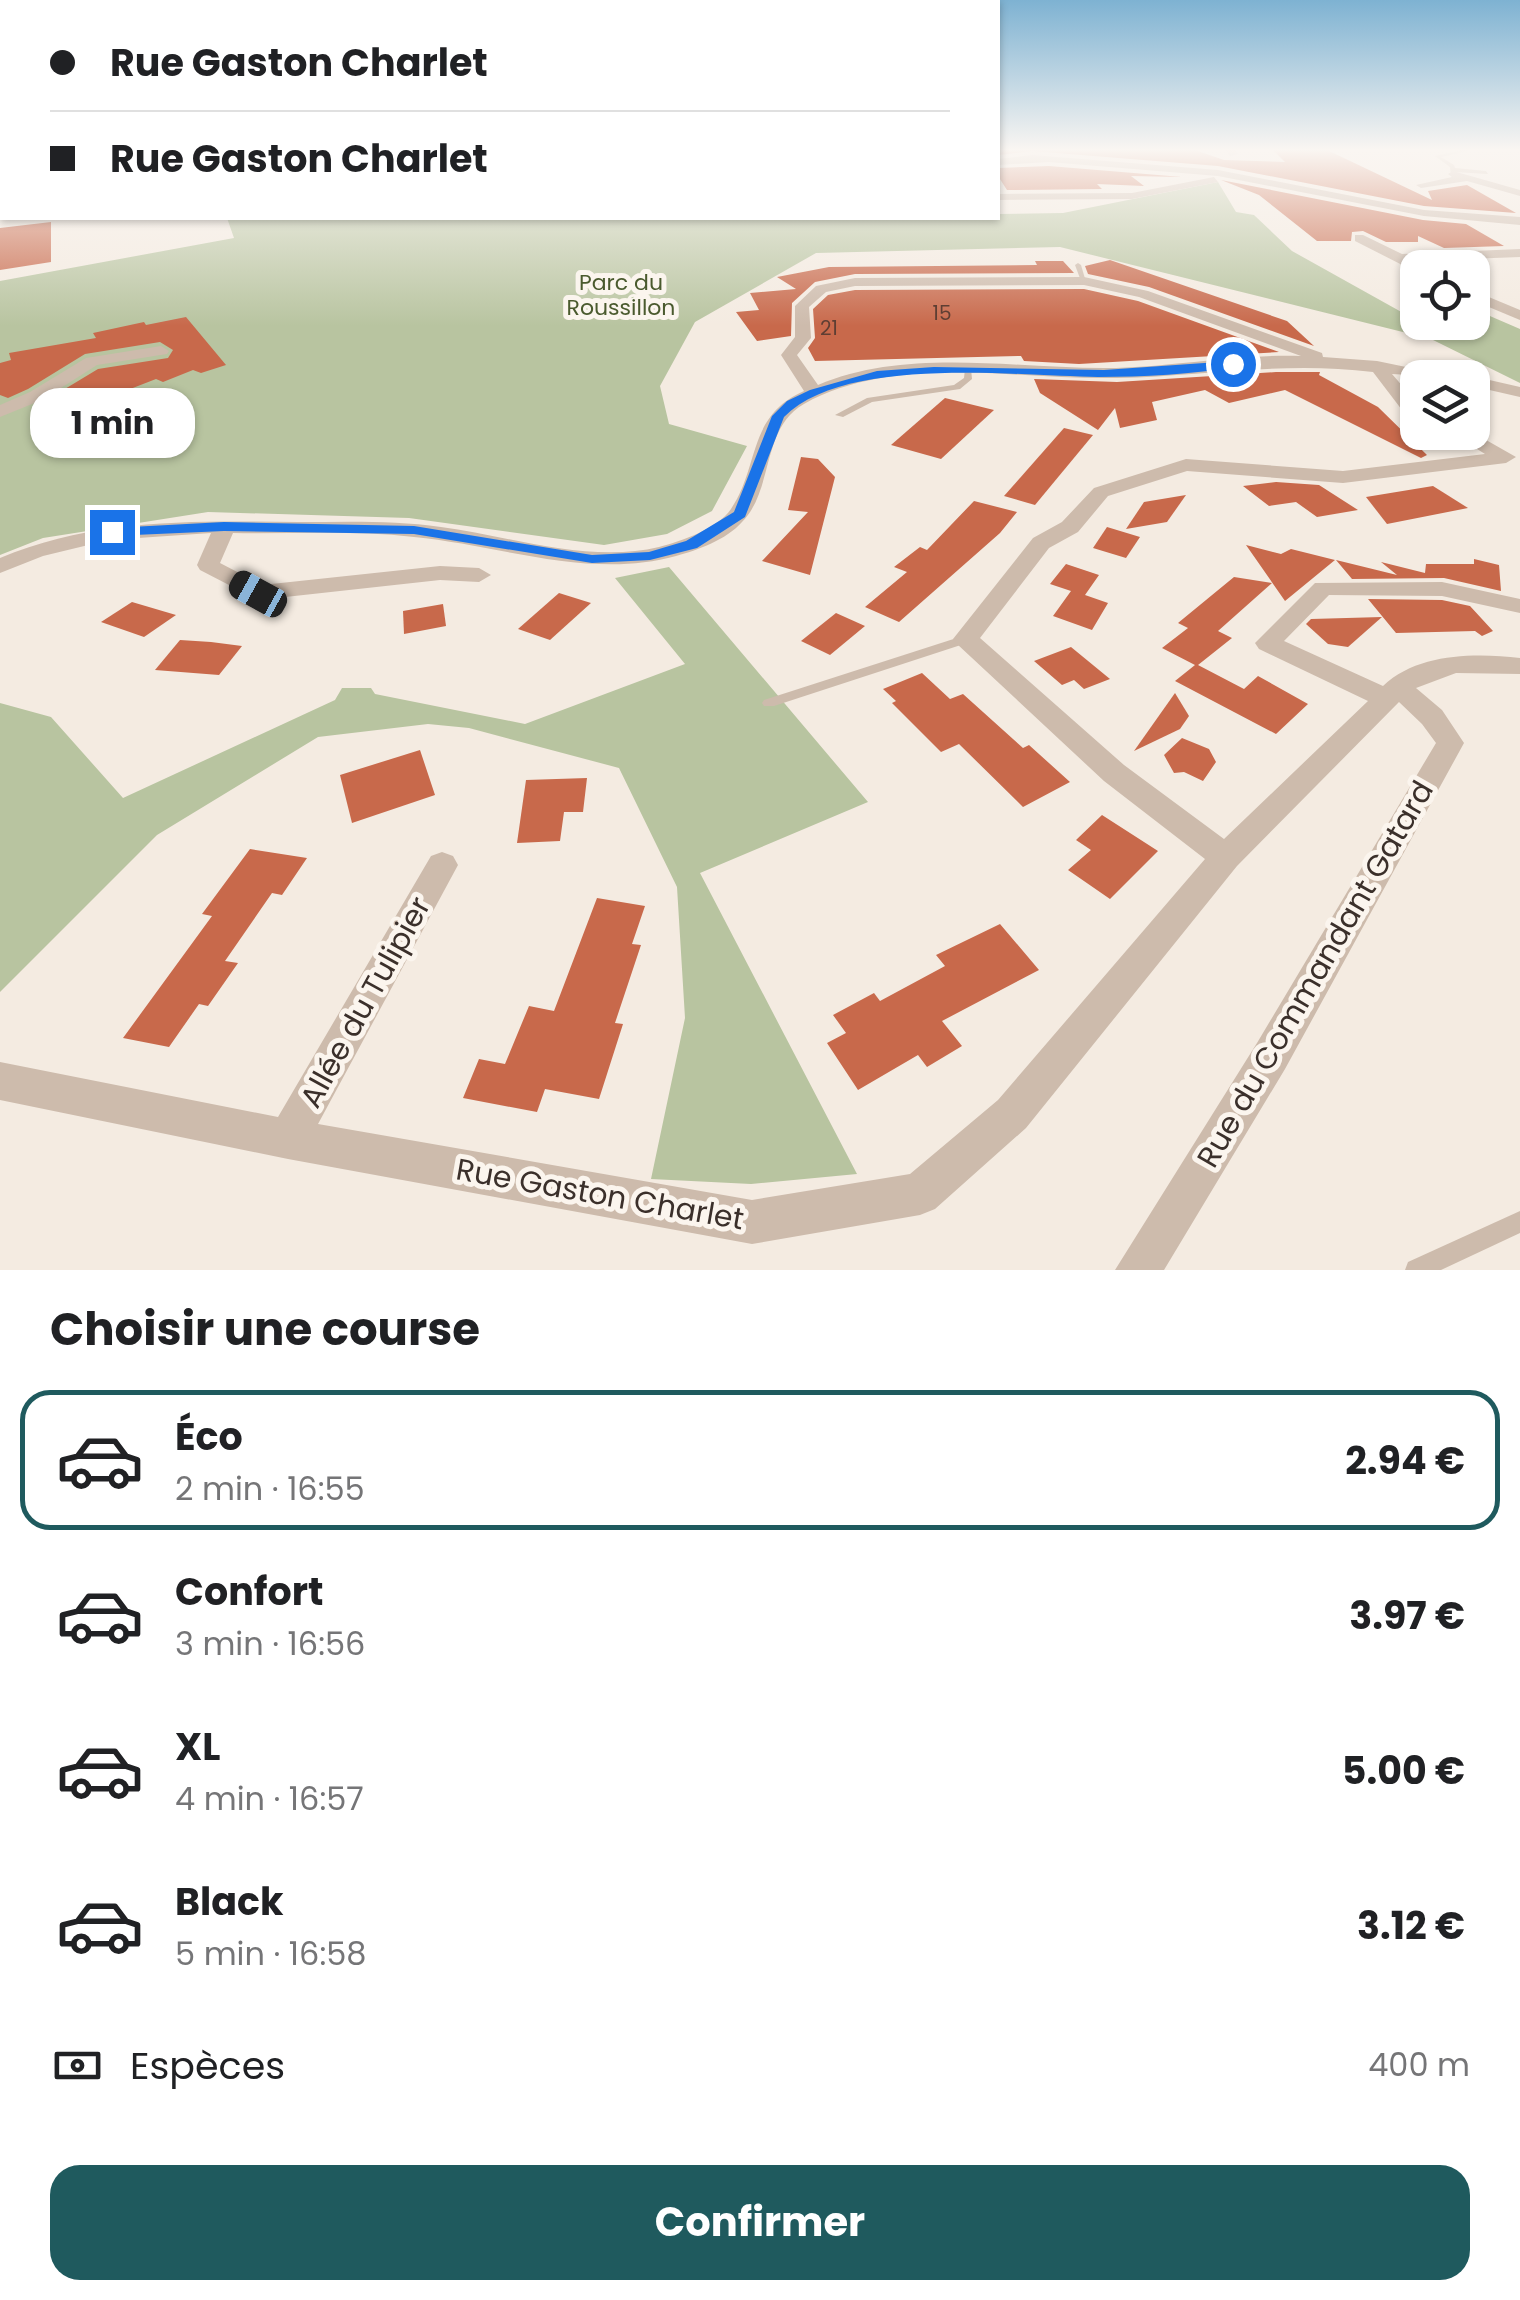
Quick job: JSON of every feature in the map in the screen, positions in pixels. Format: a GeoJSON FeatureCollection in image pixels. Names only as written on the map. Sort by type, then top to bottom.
{"type":"FeatureCollection","features":[{"type":"Feature","properties":{"kind":"street"},"geometry":{"type":"LineString","coordinates":[[1400,208],[1520,221]]}},
{"type":"Feature","properties":{"kind":"street"},"geometry":{"type":"LineString","coordinates":[[1499,220],[1520,234]]}},
{"type":"Feature","properties":{"kind":"street"},"geometry":{"type":"LineString","coordinates":[[1360,238],[1400,258]]}},
{"type":"Feature","properties":{"kind":"street"},"geometry":{"type":"LineString","coordinates":[[1490,254],[1520,253]]}},
{"type":"Feature","properties":{"kind":"street"},"geometry":{"type":"LineString","coordinates":[[814,393],[789,355],[803,338],[802,306],[822,289],[856,282],[1084,282],[1143,294],[1334,364]]}},
{"type":"Feature","properties":{"kind":"street"},"geometry":{"type":"LineString","coordinates":[[1490,302],[1520,316]]}},
{"type":"Feature","properties":{"kind":"street"},"geometry":{"type":"LineString","coordinates":[[0,412],[36,396],[92,361],[161,351]]}},
{"type":"Feature","properties":{"kind":"street"},"geometry":{"type":"LineString","coordinates":[[0,566],[91,536],[133,528],[224,526],[414,530],[592,559],[650,556],[692,544],[740,514],[778,416],[792,403],[877,374],[1104,374],[1266,361],[1400,370]]}},
{"type":"Feature","properties":{"kind":"street"},"geometry":{"type":"LineString","coordinates":[[1377,366],[1400,396]]}},
{"type":"Feature","properties":{"kind":"street"},"geometry":{"type":"LineString","coordinates":[[1490,385],[1520,392]]}},
{"type":"Feature","properties":{"kind":"street"},"geometry":{"type":"LineString","coordinates":[[1226,856],[1114,773],[966,639],[1041,543],[1070,527],[1100,492],[1186,465],[1342,477],[1506,457],[1490,448]]}},
{"type":"Feature","properties":{"kind":"street"},"geometry":{"type":"LineString","coordinates":[[224,526],[208,565],[258,594],[440,573],[479,575]]}},
{"type":"Feature","properties":{"kind":"street"},"geometry":{"type":"LineString","coordinates":[[1392,694],[1268,643],[1322,588],[1442,588],[1520,606]]}},
{"type":"Feature","properties":{"kind":"street","name":"Rue Gaston Charlet"},"geometry":{"type":"LineString","coordinates":[[0,1081],[288,1139],[752,1222],[920,1194],[1012,1114],[1226,856],[1392,694],[1419,673],[1449,665],[1483,662],[1520,666]]}},
{"type":"Feature","properties":{"kind":"street","name":"Rue du Commandant Gatard"},"geometry":{"type":"LineString","coordinates":[[1138,1270],[1271,1056],[1450,743],[1432,717],[1392,694]]}},
{"type":"Feature","properties":{"kind":"street","name":"Allée du Tulipier"},"geometry":{"type":"LineString","coordinates":[[288,1139],[442,865]]}},
{"type":"Feature","properties":{"kind":"lane"},"geometry":{"type":"LineString","coordinates":[[1078,265],[1084,282]]}},
{"type":"Feature","properties":{"kind":"lane"},"geometry":{"type":"LineString","coordinates":[[840,415],[870,400],[957,387],[968,379],[968,371]]}},
{"type":"Feature","properties":{"kind":"lane"},"geometry":{"type":"LineString","coordinates":[[769,703],[966,639]]}},
{"type":"Feature","properties":{"kind":"lane"},"geometry":{"type":"LineString","coordinates":[[1416,1270],[1520,1222]]}},
{"type":"Feature","properties":{"kind":"green space","name":"Parc du Roussillon"},"geometry":{"type":"Polygon","coordinates":[[[1087,208],[1234,208],[1254,215],[1292,251],[1400,311],[1400,331],[1060,247],[816,253],[695,322],[660,386],[669,424],[747,446],[712,511],[667,534],[604,545],[409,518],[208,512],[43,538],[0,555],[0,281],[234,238],[228,220],[1000,220],[1000,214],[1063,213],[1087,208]]]}},
{"type":"Feature","properties":{"kind":"green space"},"geometry":{"type":"Polygon","coordinates":[[[1490,316],[1520,329],[1520,383],[1490,368],[1490,360],[1473,360],[1433,340],[1490,340],[1490,316]]]}},
{"type":"Feature","properties":{"kind":"green space"},"geometry":{"type":"Polygon","coordinates":[[[669,567],[868,802],[700,873],[857,1174],[751,1184],[651,1179],[685,1018],[677,887],[619,768],[469,728],[428,724],[318,737],[157,835],[0,992],[0,703],[51,717],[123,798],[335,700],[342,688],[371,688],[375,694],[525,724],[685,664],[615,578],[669,567]]]}},
{"type":"Feature","properties":{"kind":"building"},"geometry":{"type":"Polygon","coordinates":[[[1276,208],[1364,208],[1466,224],[1504,246],[1444,248],[1418,236],[1418,242],[1386,242],[1363,231],[1352,232],[1351,241],[1317,241],[1276,208]]]}},
{"type":"Feature","properties":{"kind":"building"},"geometry":{"type":"Polygon","coordinates":[[[1454,208],[1508,208],[1516,213],[1454,208]]]}},
{"type":"Feature","properties":{"kind":"building"},"geometry":{"type":"Polygon","coordinates":[[[51,222],[51,262],[0,270],[0,228],[51,222]]]}},
{"type":"Feature","properties":{"kind":"building"},"geometry":{"type":"Polygon","coordinates":[[[1110,260],[1287,321],[1314,346],[1149,287],[1088,274],[1085,266],[1110,260]]]}},
{"type":"Feature","properties":{"kind":"building"},"geometry":{"type":"Polygon","coordinates":[[[1035,261],[1063,261],[1074,273],[855,274],[815,282],[792,303],[791,336],[757,341],[736,312],[759,310],[750,293],[796,289],[777,277],[829,267],[1037,265],[1035,261]]]}},
{"type":"Feature","properties":{"kind":"building"},"geometry":{"type":"Polygon","coordinates":[[[1084,289],[1138,301],[1279,352],[1079,364],[1024,361],[1021,356],[815,361],[808,348],[815,338],[813,309],[828,295],[855,290],[1084,289]]]}},
{"type":"Feature","properties":{"kind":"building"},"geometry":{"type":"Polygon","coordinates":[[[186,317],[226,365],[201,373],[193,370],[163,382],[156,379],[125,391],[119,389],[53,413],[35,407],[98,369],[168,358],[173,350],[160,342],[85,354],[28,389],[8,398],[0,395],[0,363],[11,360],[9,353],[96,338],[93,333],[144,322],[146,325],[186,317]]]}},
{"type":"Feature","properties":{"kind":"building"},"geometry":{"type":"Polygon","coordinates":[[[1320,372],[1319,375],[1378,407],[1400,429],[1400,448],[1285,390],[1229,403],[1205,390],[1152,402],[1157,420],[1120,428],[1115,408],[1098,430],[1040,393],[1034,379],[1117,382],[1320,372]]]}},
{"type":"Feature","properties":{"kind":"building"},"geometry":{"type":"Polygon","coordinates":[[[945,398],[994,410],[941,459],[891,445],[945,398]]]}},
{"type":"Feature","properties":{"kind":"building"},"geometry":{"type":"Polygon","coordinates":[[[1064,428],[1093,435],[1035,505],[1004,496],[1064,428]]]}},
{"type":"Feature","properties":{"kind":"building"},"geometry":{"type":"Polygon","coordinates":[[[1405,450],[1422,450],[1427,455],[1421,458],[1405,450]]]}},
{"type":"Feature","properties":{"kind":"building"},"geometry":{"type":"Polygon","coordinates":[[[801,457],[818,459],[835,477],[810,575],[762,561],[808,512],[788,510],[801,457]]]}},
{"type":"Feature","properties":{"kind":"building"},"geometry":{"type":"Polygon","coordinates":[[[1276,482],[1319,485],[1358,510],[1317,517],[1296,502],[1269,506],[1243,486],[1276,482]]]}},
{"type":"Feature","properties":{"kind":"building"},"geometry":{"type":"Polygon","coordinates":[[[1433,486],[1468,508],[1387,524],[1366,497],[1433,486]]]}},
{"type":"Feature","properties":{"kind":"building"},"geometry":{"type":"Polygon","coordinates":[[[1186,495],[1167,522],[1126,529],[1144,502],[1186,495]]]}},
{"type":"Feature","properties":{"kind":"building"},"geometry":{"type":"Polygon","coordinates":[[[974,501],[1017,512],[1000,533],[899,622],[865,607],[907,572],[894,567],[920,547],[927,550],[974,501]]]}},
{"type":"Feature","properties":{"kind":"building"},"geometry":{"type":"Polygon","coordinates":[[[1107,527],[1140,537],[1126,558],[1093,548],[1107,527]]]}},
{"type":"Feature","properties":{"kind":"building"},"geometry":{"type":"Polygon","coordinates":[[[1246,545],[1281,554],[1291,549],[1335,560],[1285,601],[1246,545]]]}},
{"type":"Feature","properties":{"kind":"building"},"geometry":{"type":"Polygon","coordinates":[[[1474,559],[1499,565],[1501,591],[1444,578],[1352,579],[1336,560],[1397,575],[1381,562],[1425,573],[1426,564],[1474,564],[1474,559]]]}},
{"type":"Feature","properties":{"kind":"building"},"geometry":{"type":"Polygon","coordinates":[[[1066,564],[1099,575],[1085,595],[1108,603],[1092,630],[1053,616],[1071,591],[1050,584],[1066,564]]]}},
{"type":"Feature","properties":{"kind":"building"},"geometry":{"type":"Polygon","coordinates":[[[1234,577],[1272,583],[1218,631],[1232,638],[1198,665],[1244,689],[1258,676],[1308,704],[1276,734],[1175,681],[1195,665],[1162,648],[1188,628],[1178,623],[1234,577]]]}},
{"type":"Feature","properties":{"kind":"building"},"geometry":{"type":"Polygon","coordinates":[[[559,593],[591,603],[550,640],[518,629],[559,593]]]}},
{"type":"Feature","properties":{"kind":"building"},"geometry":{"type":"Polygon","coordinates":[[[1368,599],[1442,600],[1470,606],[1493,631],[1482,636],[1475,631],[1396,633],[1368,599]]]}},
{"type":"Feature","properties":{"kind":"building"},"geometry":{"type":"Polygon","coordinates":[[[132,602],[176,615],[144,637],[101,622],[132,602]]]}},
{"type":"Feature","properties":{"kind":"building"},"geometry":{"type":"Polygon","coordinates":[[[443,604],[446,626],[404,634],[403,611],[443,604]]]}},
{"type":"Feature","properties":{"kind":"building"},"geometry":{"type":"Polygon","coordinates":[[[836,613],[865,626],[830,655],[801,641],[836,613]]]}},
{"type":"Feature","properties":{"kind":"building"},"geometry":{"type":"Polygon","coordinates":[[[1382,617],[1348,647],[1328,644],[1306,624],[1311,619],[1382,617]]]}},
{"type":"Feature","properties":{"kind":"building"},"geometry":{"type":"Polygon","coordinates":[[[180,640],[242,646],[219,675],[155,670],[180,640]]]}},
{"type":"Feature","properties":{"kind":"building"},"geometry":{"type":"Polygon","coordinates":[[[1071,647],[1110,679],[1084,689],[1074,680],[1062,685],[1034,661],[1071,647]]]}},
{"type":"Feature","properties":{"kind":"building"},"geometry":{"type":"Polygon","coordinates":[[[922,673],[950,699],[963,694],[1023,748],[1029,745],[1070,782],[1023,807],[959,744],[941,752],[883,689],[922,673]]]}},
{"type":"Feature","properties":{"kind":"building"},"geometry":{"type":"Polygon","coordinates":[[[1175,693],[1189,716],[1180,729],[1134,751],[1175,693]]]}},
{"type":"Feature","properties":{"kind":"building"},"geometry":{"type":"Polygon","coordinates":[[[1182,738],[1209,749],[1216,762],[1203,781],[1184,772],[1174,773],[1164,755],[1182,738]]]}},
{"type":"Feature","properties":{"kind":"building"},"geometry":{"type":"Polygon","coordinates":[[[420,750],[435,795],[352,823],[340,775],[420,750]]]}},
{"type":"Feature","properties":{"kind":"building"},"geometry":{"type":"Polygon","coordinates":[[[587,778],[583,812],[564,812],[560,841],[517,843],[526,780],[587,778]]]}},
{"type":"Feature","properties":{"kind":"building"},"geometry":{"type":"Polygon","coordinates":[[[1102,815],[1158,851],[1110,899],[1068,870],[1091,850],[1076,840],[1102,815]]]}},
{"type":"Feature","properties":{"kind":"building"},"geometry":{"type":"Polygon","coordinates":[[[250,849],[307,858],[282,895],[272,893],[225,961],[238,963],[208,1006],[199,1004],[169,1047],[123,1038],[212,916],[202,914],[250,849]]]}},
{"type":"Feature","properties":{"kind":"building"},"geometry":{"type":"Polygon","coordinates":[[[597,898],[645,906],[632,944],[641,945],[615,1023],[623,1024],[599,1099],[545,1089],[537,1112],[463,1098],[479,1059],[505,1064],[529,1006],[554,1011],[597,898]]]}},
{"type":"Feature","properties":{"kind":"building"},"geometry":{"type":"Polygon","coordinates":[[[1000,924],[1039,970],[942,1021],[962,1046],[927,1067],[918,1055],[858,1090],[827,1043],[846,1033],[833,1015],[874,993],[880,1001],[945,966],[936,955],[1000,924]]]}},
{"type":"Feature","properties":{"kind":"route"},"geometry":{"type":"LineString","coordinates":[[112,532],[224,526],[414,530],[592,559],[650,556],[692,544],[740,514],[778,416],[792,403],[814,393],[877,374],[934,370],[1104,374],[1233,364]]}}]}
